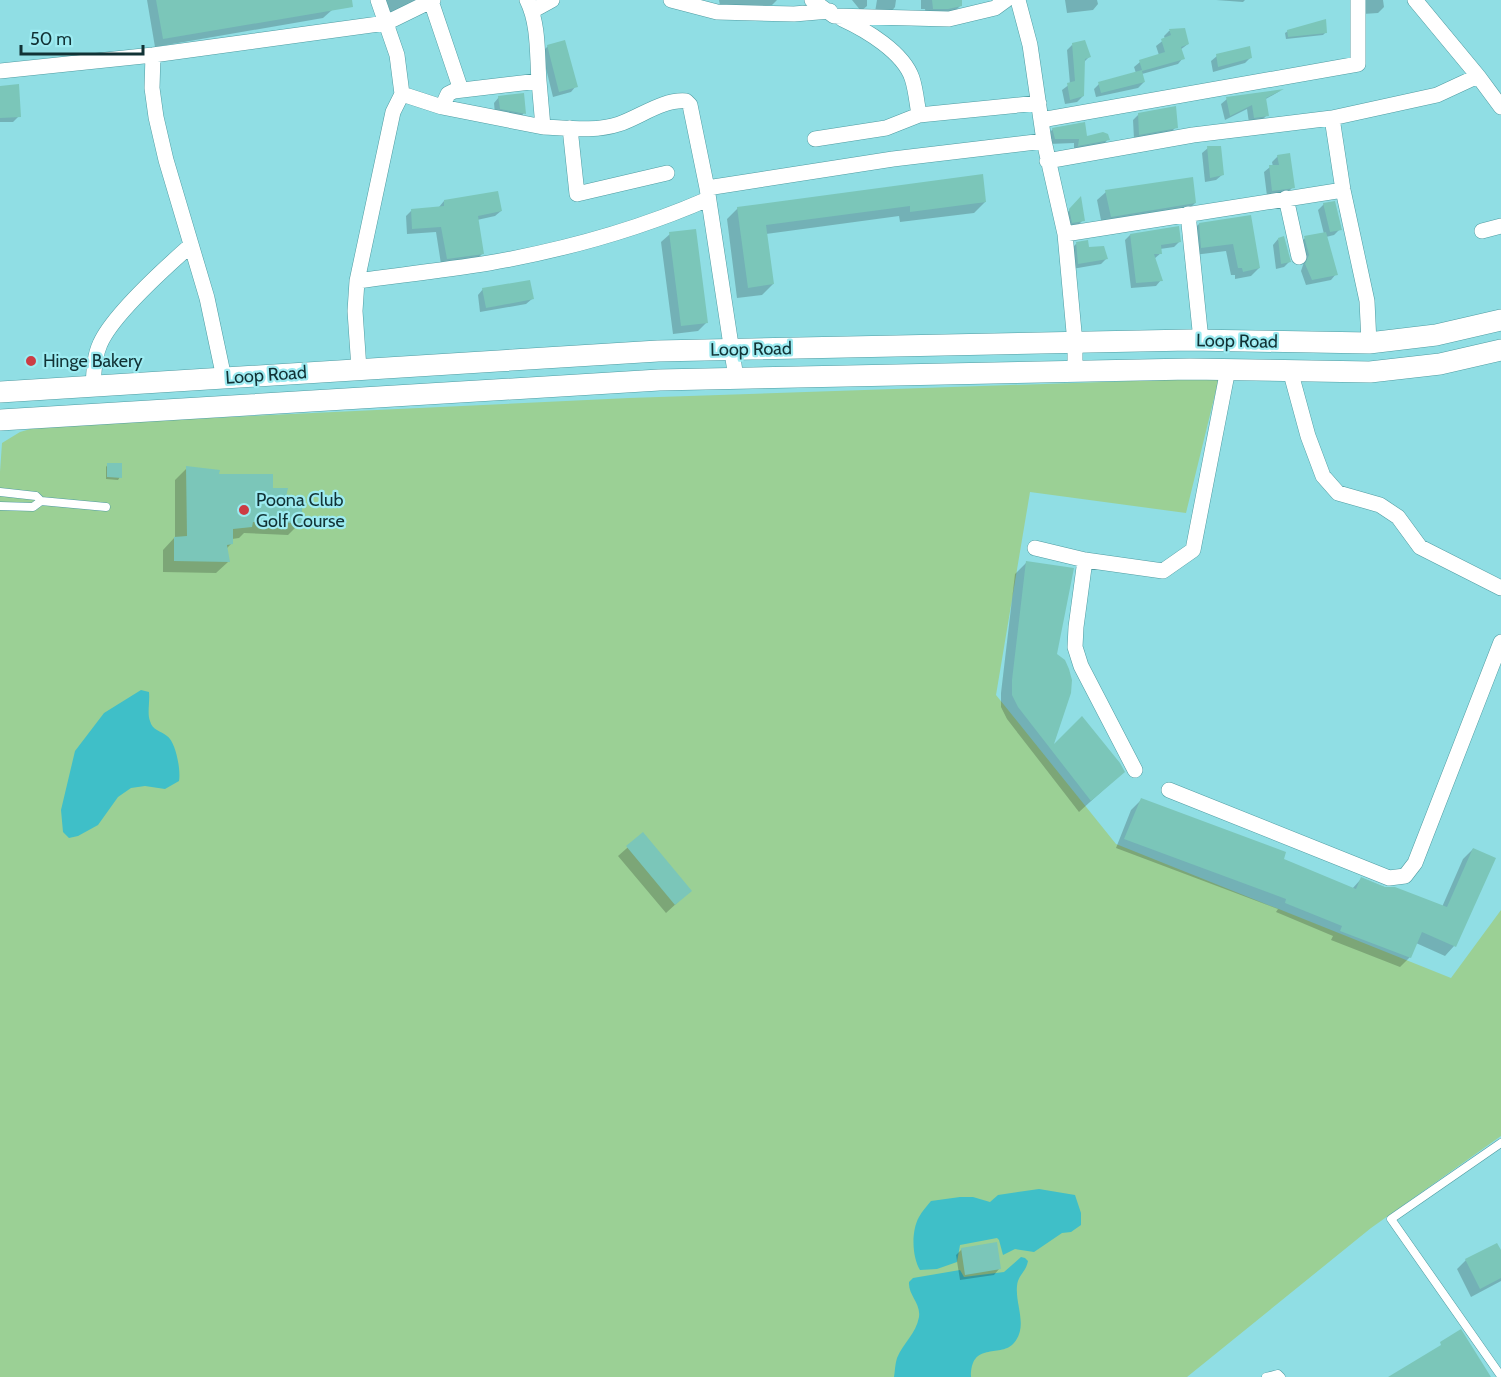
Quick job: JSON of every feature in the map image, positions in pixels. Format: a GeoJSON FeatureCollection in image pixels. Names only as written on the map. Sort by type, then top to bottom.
{"type":"FeatureCollection","features":[{"type":"Feature","properties":{"kind":"main road","name":"Loop Road"},"geometry":{"type":"LineString","coordinates":[[0,392],[658,351],[1201,340],[1369,343],[1436,335],[1501,320]]}},
{"type":"Feature","properties":{"kind":"main road","name":"Loop Road"},"geometry":{"type":"LineString","coordinates":[[0,420],[659,380],[1228,369],[1371,372],[1440,364],[1501,350]]}},
{"type":"Feature","properties":{"kind":"street"},"geometry":{"type":"LineString","coordinates":[[359,369],[357,281],[393,112],[402,94],[397,55],[378,0]]}},
{"type":"Feature","properties":{"kind":"street"},"geometry":{"type":"LineString","coordinates":[[0,71],[153,55],[386,23],[432,0],[461,90]]}},
{"type":"Feature","properties":{"kind":"street"},"geometry":{"type":"LineString","coordinates":[[543,127],[536,31],[529,5],[552,0]]}},
{"type":"Feature","properties":{"kind":"street"},"geometry":{"type":"LineString","coordinates":[[671,0],[717,12],[832,14],[949,20],[995,8],[1006,0]]}},
{"type":"Feature","properties":{"kind":"street"},"geometry":{"type":"LineString","coordinates":[[812,0],[832,14],[866,30],[894,52],[912,77],[919,116]]}},
{"type":"Feature","properties":{"kind":"street"},"geometry":{"type":"LineString","coordinates":[[1018,0],[1030,45],[1047,161],[1065,234],[1075,343],[1075,372]]}},
{"type":"Feature","properties":{"kind":"street"},"geometry":{"type":"LineString","coordinates":[[1041,120],[1358,64],[1358,0]]}},
{"type":"Feature","properties":{"kind":"street"},"geometry":{"type":"LineString","coordinates":[[1415,0],[1501,107]]}},
{"type":"Feature","properties":{"kind":"street"},"geometry":{"type":"LineString","coordinates":[[153,55],[152,88],[156,117],[166,160],[207,298],[224,378]]}},
{"type":"Feature","properties":{"kind":"street"},"geometry":{"type":"LineString","coordinates":[[1047,161],[1193,135],[1332,118],[1437,95],[1478,76]]}},
{"type":"Feature","properties":{"kind":"street"},"geometry":{"type":"LineString","coordinates":[[442,107],[448,94],[461,90],[539,81]]}},
{"type":"Feature","properties":{"kind":"street"},"geometry":{"type":"LineString","coordinates":[[402,94],[442,107],[543,127],[592,129],[618,124],[661,106],[686,101],[690,105],[708,193],[736,378]]}},
{"type":"Feature","properties":{"kind":"street"},"geometry":{"type":"LineString","coordinates":[[815,139],[886,128],[919,116],[1039,103]]}},
{"type":"Feature","properties":{"kind":"street"},"geometry":{"type":"LineString","coordinates":[[1332,118],[1342,190],[1367,301],[1369,343]]}},
{"type":"Feature","properties":{"kind":"street"},"geometry":{"type":"LineString","coordinates":[[570,128],[577,194],[667,173]]}},
{"type":"Feature","properties":{"kind":"street"},"geometry":{"type":"LineString","coordinates":[[357,281],[488,263],[543,252],[667,217],[708,193],[893,159],[1044,141]]}},
{"type":"Feature","properties":{"kind":"street"},"geometry":{"type":"LineString","coordinates":[[1065,234],[1342,190]]}},
{"type":"Feature","properties":{"kind":"street"},"geometry":{"type":"LineString","coordinates":[[1286,198],[1299,257]]}},
{"type":"Feature","properties":{"kind":"street"},"geometry":{"type":"LineString","coordinates":[[1188,214],[1201,340]]}},
{"type":"Feature","properties":{"kind":"street"},"geometry":{"type":"LineString","coordinates":[[1482,231],[1501,226]]}},
{"type":"Feature","properties":{"kind":"street"},"geometry":{"type":"LineString","coordinates":[[93,386],[99,346],[108,329],[171,262],[191,245]]}},
{"type":"Feature","properties":{"kind":"street"},"geometry":{"type":"LineString","coordinates":[[1035,548],[1085,560],[1163,571],[1193,550],[1228,369]]}},
{"type":"Feature","properties":{"kind":"street"},"geometry":{"type":"LineString","coordinates":[[1290,370],[1308,436],[1323,476],[1338,493],[1380,505],[1398,517],[1420,548],[1501,588]]}},
{"type":"Feature","properties":{"kind":"street"},"geometry":{"type":"LineString","coordinates":[[1085,560],[1075,647],[1081,666],[1135,770]]}},
{"type":"Feature","properties":{"kind":"street"},"geometry":{"type":"LineString","coordinates":[[1169,790],[1389,878],[1405,876],[1415,863],[1501,642]]}},
{"type":"Feature","properties":{"kind":"lane"},"geometry":{"type":"LineString","coordinates":[[0,492],[36,496],[41,501],[106,507]]}},
{"type":"Feature","properties":{"kind":"lane"},"geometry":{"type":"LineString","coordinates":[[0,506],[33,507],[41,501]]}},
{"type":"Feature","properties":{"kind":"lane"},"geometry":{"type":"LineString","coordinates":[[1501,1143],[1391,1219],[1501,1376]]}},
{"type":"Feature","properties":{"kind":"lane"},"geometry":{"type":"LineString","coordinates":[[1266,1377],[1278,1374],[1281,1377]]}},
{"type":"Feature","properties":{"kind":"green space","name":"Poona Club Golf Course"},"geometry":{"type":"Polygon","coordinates":[[[1219,378],[1186,513],[1030,492],[996,695],[1116,844],[1451,978],[1501,910],[1501,1136],[1371,1228],[1187,1377],[0,1377],[0,472],[2,443],[20,432],[41,426],[629,398],[1219,378]]]}},
{"type":"Feature","properties":{"kind":"water"},"geometry":{"type":"Polygon","coordinates":[[[141,690],[149,692],[151,724],[167,736],[173,744],[179,781],[165,789],[145,786],[131,788],[118,797],[98,825],[78,836],[69,838],[63,832],[61,810],[75,751],[104,713],[141,690]]]}},
{"type":"Feature","properties":{"kind":"water"},"geometry":{"type":"Polygon","coordinates":[[[1039,1189],[1075,1195],[1081,1213],[1081,1225],[1071,1232],[1062,1233],[1034,1252],[1015,1249],[1003,1255],[997,1238],[960,1245],[957,1262],[937,1269],[920,1270],[914,1251],[915,1229],[920,1215],[931,1201],[973,1197],[990,1202],[998,1195],[1039,1189]]]}},
{"type":"Feature","properties":{"kind":"water"},"geometry":{"type":"Polygon","coordinates":[[[1021,1257],[1028,1261],[1018,1282],[1017,1293],[1021,1323],[1018,1337],[1013,1344],[1001,1350],[981,1354],[972,1366],[971,1377],[894,1377],[897,1358],[919,1317],[918,1307],[909,1287],[909,1282],[913,1278],[960,1270],[964,1277],[1004,1272],[1021,1257]]]}},
{"type":"Feature","properties":{"kind":"building"},"geometry":{"type":"Polygon","coordinates":[[[156,0],[352,0],[353,7],[163,39],[156,0]]]}},
{"type":"Feature","properties":{"kind":"building"},"geometry":{"type":"Polygon","coordinates":[[[932,0],[962,0],[962,6],[933,9],[932,0]]]}},
{"type":"Feature","properties":{"kind":"building"},"geometry":{"type":"Polygon","coordinates":[[[1326,19],[1327,33],[1288,37],[1287,30],[1326,19]]]}},
{"type":"Feature","properties":{"kind":"building"},"geometry":{"type":"Polygon","coordinates":[[[1185,28],[1189,44],[1181,47],[1185,59],[1142,71],[1145,82],[1101,93],[1098,82],[1142,70],[1139,60],[1165,52],[1161,39],[1171,35],[1169,29],[1185,28]]]}},
{"type":"Feature","properties":{"kind":"building"},"geometry":{"type":"Polygon","coordinates":[[[565,40],[578,87],[559,92],[547,45],[565,40]]]}},
{"type":"Feature","properties":{"kind":"building"},"geometry":{"type":"Polygon","coordinates":[[[1085,40],[1091,57],[1085,59],[1084,96],[1070,100],[1067,83],[1075,81],[1072,43],[1085,40]]]}},
{"type":"Feature","properties":{"kind":"building"},"geometry":{"type":"Polygon","coordinates":[[[1250,46],[1252,58],[1218,67],[1216,54],[1250,46]]]}},
{"type":"Feature","properties":{"kind":"building"},"geometry":{"type":"Polygon","coordinates":[[[19,84],[21,117],[0,118],[0,86],[19,84]]]}},
{"type":"Feature","properties":{"kind":"building"},"geometry":{"type":"Polygon","coordinates":[[[1284,89],[1266,98],[1269,116],[1254,118],[1252,105],[1230,116],[1226,97],[1284,89]]]}},
{"type":"Feature","properties":{"kind":"building"},"geometry":{"type":"Polygon","coordinates":[[[524,93],[526,114],[500,109],[498,96],[524,93]]]}},
{"type":"Feature","properties":{"kind":"building"},"geometry":{"type":"Polygon","coordinates":[[[1176,106],[1178,128],[1139,135],[1138,113],[1176,106]]]}},
{"type":"Feature","properties":{"kind":"building"},"geometry":{"type":"Polygon","coordinates":[[[1085,122],[1087,136],[1103,132],[1108,134],[1110,140],[1078,146],[1079,139],[1055,139],[1052,128],[1085,122]]]}},
{"type":"Feature","properties":{"kind":"building"},"geometry":{"type":"Polygon","coordinates":[[[1207,146],[1221,146],[1224,175],[1210,178],[1207,146]]]}},
{"type":"Feature","properties":{"kind":"building"},"geometry":{"type":"Polygon","coordinates":[[[1290,153],[1295,188],[1272,191],[1269,165],[1279,165],[1277,155],[1290,153]]]}},
{"type":"Feature","properties":{"kind":"building"},"geometry":{"type":"Polygon","coordinates":[[[983,174],[986,202],[910,212],[910,206],[766,225],[774,284],[748,288],[737,207],[983,174]]]}},
{"type":"Feature","properties":{"kind":"building"},"geometry":{"type":"Polygon","coordinates":[[[1193,177],[1196,203],[1111,217],[1105,190],[1193,177]]]}},
{"type":"Feature","properties":{"kind":"building"},"geometry":{"type":"Polygon","coordinates":[[[498,191],[502,211],[478,216],[484,254],[447,259],[441,227],[412,229],[411,209],[444,206],[444,200],[498,191]]]}},
{"type":"Feature","properties":{"kind":"building"},"geometry":{"type":"Polygon","coordinates":[[[1081,196],[1085,221],[1072,223],[1069,209],[1081,196]]]}},
{"type":"Feature","properties":{"kind":"building"},"geometry":{"type":"Polygon","coordinates":[[[1335,201],[1342,230],[1330,232],[1323,203],[1335,201]]]}},
{"type":"Feature","properties":{"kind":"building"},"geometry":{"type":"Polygon","coordinates":[[[1251,215],[1260,268],[1243,272],[1242,268],[1238,268],[1233,244],[1201,248],[1199,223],[1251,215]]]}},
{"type":"Feature","properties":{"kind":"building"},"geometry":{"type":"Polygon","coordinates":[[[1179,226],[1181,242],[1161,245],[1162,254],[1154,254],[1163,281],[1136,283],[1130,234],[1179,226]]]}},
{"type":"Feature","properties":{"kind":"building"},"geometry":{"type":"Polygon","coordinates":[[[696,229],[708,323],[681,326],[669,232],[696,229]]]}},
{"type":"Feature","properties":{"kind":"building"},"geometry":{"type":"Polygon","coordinates":[[[1326,232],[1338,275],[1312,280],[1305,264],[1309,255],[1304,236],[1326,232]]]}},
{"type":"Feature","properties":{"kind":"building"},"geometry":{"type":"Polygon","coordinates":[[[1284,236],[1291,262],[1281,264],[1278,238],[1284,236]]]}},
{"type":"Feature","properties":{"kind":"building"},"geometry":{"type":"Polygon","coordinates":[[[1088,240],[1089,247],[1104,246],[1108,259],[1078,264],[1076,242],[1088,240]]]}},
{"type":"Feature","properties":{"kind":"building"},"geometry":{"type":"Polygon","coordinates":[[[530,280],[534,299],[486,308],[482,288],[530,280]]]}},
{"type":"Feature","properties":{"kind":"building"},"geometry":{"type":"Polygon","coordinates":[[[107,463],[122,463],[122,478],[107,477],[107,463]]]}},
{"type":"Feature","properties":{"kind":"building","name":"Poona Club Golf Course"},"geometry":{"type":"Polygon","coordinates":[[[186,466],[220,470],[219,474],[273,474],[273,488],[288,488],[286,497],[302,498],[302,523],[253,522],[252,527],[233,529],[233,544],[227,545],[230,562],[174,561],[174,537],[187,536],[186,466]]]}},
{"type":"Feature","properties":{"kind":"building"},"geometry":{"type":"Polygon","coordinates":[[[1026,561],[1074,568],[1057,654],[1065,660],[1069,669],[1072,680],[1071,693],[1054,744],[1082,716],[1125,772],[1091,801],[1018,707],[1012,695],[1026,561]]]}},
{"type":"Feature","properties":{"kind":"building"},"geometry":{"type":"Polygon","coordinates":[[[1141,798],[1286,852],[1284,859],[1356,889],[1361,877],[1447,907],[1473,848],[1496,858],[1456,947],[1422,932],[1411,958],[1340,931],[1342,926],[1285,903],[1286,899],[1124,839],[1141,798]]]}},
{"type":"Feature","properties":{"kind":"building"},"geometry":{"type":"Polygon","coordinates":[[[643,832],[692,891],[675,905],[626,846],[643,832]]]}},
{"type":"Feature","properties":{"kind":"building"},"geometry":{"type":"Polygon","coordinates":[[[997,1242],[1001,1269],[965,1275],[961,1248],[997,1242]]]}},
{"type":"Feature","properties":{"kind":"building"},"geometry":{"type":"Polygon","coordinates":[[[1497,1243],[1501,1250],[1501,1278],[1480,1289],[1465,1259],[1497,1243]]]}},
{"type":"Feature","properties":{"kind":"building"},"geometry":{"type":"Polygon","coordinates":[[[1461,1329],[1491,1377],[1388,1377],[1441,1345],[1440,1342],[1461,1329]]]}},
{"type":"Feature","properties":{"kind":"place","name":"Hinge Bakery"},"geometry":{"type":"Point","coordinates":[31,361]}},
{"type":"Feature","properties":{"kind":"place","name":"Poona Club Golf Course"},"geometry":{"type":"Point","coordinates":[244,510]}}]}
